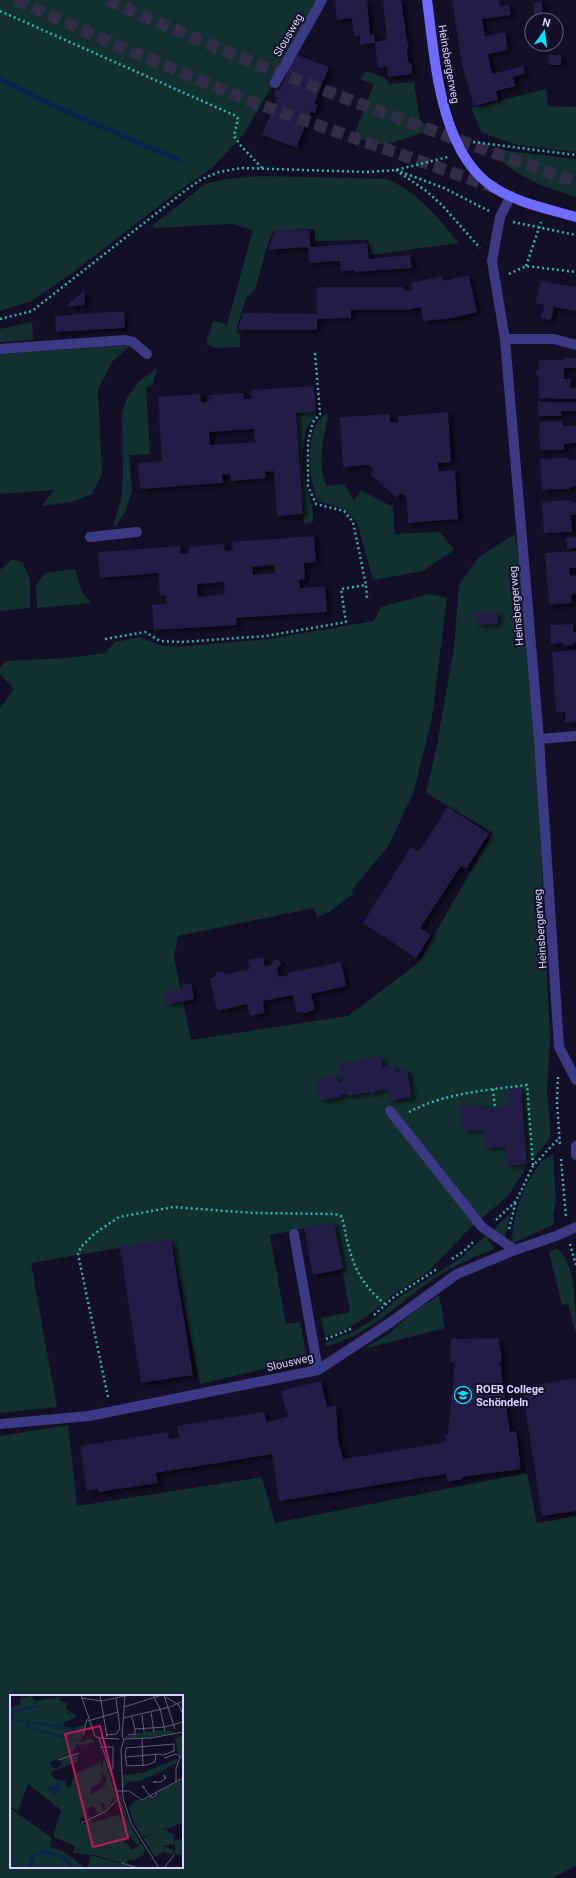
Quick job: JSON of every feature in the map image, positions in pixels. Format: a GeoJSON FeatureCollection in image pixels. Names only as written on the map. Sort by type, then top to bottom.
{"type":"FeatureCollection","features":[{"type":"Feature","properties":{"kind":"street","name":"Slousweg"},"geometry":{"type":"LineString","coordinates":[[275,83],[322,0]]}},
{"type":"Feature","properties":{"kind":"street","name":"Heinsbergerweg"},"geometry":{"type":"LineString","coordinates":[[427,0],[438,80],[445,112],[455,140],[475,170],[492,187],[511,196],[500,217],[492,261],[505,339],[539,739],[559,1047],[576,1080]]}},
{"type":"Feature","properties":{"kind":"street"},"geometry":{"type":"LineString","coordinates":[[511,196],[576,217]]}},
{"type":"Feature","properties":{"kind":"street"},"geometry":{"type":"LineString","coordinates":[[505,339],[554,339],[576,345]]}},
{"type":"Feature","properties":{"kind":"street"},"geometry":{"type":"LineString","coordinates":[[0,350],[125,340],[132,342],[147,354]]}},
{"type":"Feature","properties":{"kind":"street"},"geometry":{"type":"LineString","coordinates":[[90,537],[137,532]]}},
{"type":"Feature","properties":{"kind":"street"},"geometry":{"type":"LineString","coordinates":[[539,739],[576,736]]}},
{"type":"Feature","properties":{"kind":"street"},"geometry":{"type":"LineString","coordinates":[[393,1115],[486,1230],[515,1250]]}},
{"type":"Feature","properties":{"kind":"street"},"geometry":{"type":"LineString","coordinates":[[576,1146],[576,1155]]}},
{"type":"Feature","properties":{"kind":"street","name":"Slousweg"},"geometry":{"type":"LineString","coordinates":[[0,1424],[89,1416],[318,1370],[391,1322],[457,1274],[576,1227]]}},
{"type":"Feature","properties":{"kind":"street"},"geometry":{"type":"LineString","coordinates":[[294,1234],[318,1370]]}},
{"type":"Feature","properties":{"kind":"path"},"geometry":{"type":"LineString","coordinates":[[0,11],[236,116],[238,119],[234,136],[240,146],[264,169]]}},
{"type":"Feature","properties":{"kind":"path"},"geometry":{"type":"LineString","coordinates":[[455,140],[576,155]]}},
{"type":"Feature","properties":{"kind":"path"},"geometry":{"type":"LineString","coordinates":[[0,319],[32,311],[186,190],[202,179],[219,172],[241,168],[367,172],[396,170],[463,153]]}},
{"type":"Feature","properties":{"kind":"path"},"geometry":{"type":"LineString","coordinates":[[396,170],[444,188],[500,217],[520,225],[576,236]]}},
{"type":"Feature","properties":{"kind":"path"},"geometry":{"type":"LineString","coordinates":[[396,170],[425,190],[442,205],[492,261]]}},
{"type":"Feature","properties":{"kind":"path"},"geometry":{"type":"LineString","coordinates":[[526,266],[546,208]]}},
{"type":"Feature","properties":{"kind":"path"},"geometry":{"type":"LineString","coordinates":[[494,277],[511,274],[526,266],[576,272]]}},
{"type":"Feature","properties":{"kind":"path"},"geometry":{"type":"LineString","coordinates":[[315,353],[320,414],[313,422],[308,442],[308,486],[316,504],[344,511],[353,522],[363,568],[367,599]]}},
{"type":"Feature","properties":{"kind":"path"},"geometry":{"type":"LineString","coordinates":[[105,639],[145,632],[160,641],[190,642],[266,636],[346,622],[341,589],[366,586]]}},
{"type":"Feature","properties":{"kind":"path"},"geometry":{"type":"LineString","coordinates":[[393,1115],[426,1103],[476,1091],[527,1085],[533,1166]]}},
{"type":"Feature","properties":{"kind":"path"},"geometry":{"type":"LineString","coordinates":[[493,1089],[495,1108]]}},
{"type":"Feature","properties":{"kind":"path"},"geometry":{"type":"LineString","coordinates":[[506,1243],[516,1201],[533,1166],[560,1137]]}},
{"type":"Feature","properties":{"kind":"path"},"geometry":{"type":"LineString","coordinates":[[450,1260],[462,1252],[516,1201]]}},
{"type":"Feature","properties":{"kind":"path"},"geometry":{"type":"LineString","coordinates":[[110,1411],[78,1254],[81,1247],[94,1234],[120,1217],[173,1207],[254,1213],[334,1214],[341,1216],[344,1223],[351,1258],[356,1272],[371,1293],[385,1304]]}},
{"type":"Feature","properties":{"kind":"path"},"geometry":{"type":"LineString","coordinates":[[371,1317],[385,1304],[438,1268]]}},
{"type":"Feature","properties":{"kind":"path"},"geometry":{"type":"LineString","coordinates":[[313,1342],[331,1338],[352,1329]]}},
{"type":"Feature","properties":{"kind":"green space"},"geometry":{"type":"Polygon","coordinates":[[[0,0],[317,0],[299,41],[243,135],[213,167],[168,199],[72,273],[32,301],[0,311],[0,0]]]}},
{"type":"Feature","properties":{"kind":"green space"},"geometry":{"type":"Polygon","coordinates":[[[366,71],[385,78],[389,84],[414,82],[420,121],[429,125],[431,130],[385,145],[353,138],[374,84],[360,79],[366,71]]]}},
{"type":"Feature","properties":{"kind":"green space"},"geometry":{"type":"Polygon","coordinates":[[[546,89],[548,106],[576,107],[576,152],[518,145],[482,133],[471,108],[546,89]]]}},
{"type":"Feature","properties":{"kind":"green space"},"geometry":{"type":"Polygon","coordinates":[[[491,149],[576,159],[576,197],[540,185],[518,173],[499,158],[491,149]]]}},
{"type":"Feature","properties":{"kind":"green space"},"geometry":{"type":"Polygon","coordinates":[[[260,176],[387,179],[398,184],[427,206],[459,243],[371,255],[368,240],[315,241],[315,229],[273,231],[255,290],[246,298],[237,327],[238,334],[240,334],[240,347],[215,348],[207,344],[207,339],[213,321],[227,324],[253,230],[232,224],[155,228],[153,225],[205,184],[226,179],[260,176]]]}},
{"type":"Feature","properties":{"kind":"green space"},"geometry":{"type":"Polygon","coordinates":[[[32,322],[33,340],[0,342],[0,329],[32,322]]]}},
{"type":"Feature","properties":{"kind":"green space"},"geometry":{"type":"Polygon","coordinates":[[[131,345],[112,362],[98,389],[102,474],[92,494],[72,502],[42,506],[54,490],[0,494],[0,354],[131,345]]]}},
{"type":"Feature","properties":{"kind":"green space"},"geometry":{"type":"Polygon","coordinates":[[[158,368],[152,386],[146,387],[150,454],[129,455],[132,491],[126,510],[116,526],[114,526],[114,521],[121,501],[123,476],[122,413],[127,398],[138,382],[158,368]]]}},
{"type":"Feature","properties":{"kind":"green space"},"geometry":{"type":"Polygon","coordinates":[[[316,412],[315,417],[307,428],[304,438],[303,468],[311,503],[313,522],[304,524],[296,413],[316,412]]]}},
{"type":"Feature","properties":{"kind":"green space"},"geometry":{"type":"Polygon","coordinates":[[[329,413],[323,440],[321,460],[322,470],[327,486],[344,484],[354,501],[361,490],[389,505],[393,505],[395,534],[440,532],[454,550],[423,571],[373,580],[357,522],[344,509],[318,501],[315,492],[310,467],[311,439],[315,427],[321,418],[329,413]]]}},
{"type":"Feature","properties":{"kind":"green space"},"geometry":{"type":"Polygon","coordinates":[[[515,534],[520,566],[537,765],[550,1040],[547,1090],[551,1137],[527,1167],[508,1196],[470,1228],[430,1270],[393,1295],[366,1317],[347,1329],[325,1337],[321,1318],[350,1312],[334,1223],[270,1235],[286,1324],[300,1322],[307,1359],[200,1384],[171,1239],[31,1263],[57,1407],[0,1413],[0,708],[14,689],[0,674],[0,668],[5,661],[68,658],[105,653],[115,642],[140,637],[159,645],[178,647],[268,639],[374,621],[381,607],[429,594],[447,598],[432,718],[414,791],[389,845],[352,890],[353,894],[329,912],[317,917],[314,908],[178,936],[174,957],[191,1040],[348,1016],[418,963],[493,833],[426,793],[436,750],[454,648],[459,585],[479,557],[515,534]]]}},
{"type":"Feature","properties":{"kind":"green space"},"geometry":{"type":"Polygon","coordinates":[[[12,559],[23,563],[30,580],[30,608],[0,611],[0,570],[12,559]]]}},
{"type":"Feature","properties":{"kind":"green space"},"geometry":{"type":"Polygon","coordinates":[[[75,569],[82,592],[91,603],[37,608],[36,585],[45,573],[75,569]]]}},
{"type":"Feature","properties":{"kind":"green space"},"geometry":{"type":"Polygon","coordinates":[[[553,1154],[556,1202],[553,1215],[554,1224],[512,1244],[516,1212],[528,1181],[540,1163],[553,1154]]]}},
{"type":"Feature","properties":{"kind":"green space"},"geometry":{"type":"Polygon","coordinates":[[[511,1212],[504,1240],[493,1230],[511,1212]]]}},
{"type":"Feature","properties":{"kind":"green space"},"geometry":{"type":"Polygon","coordinates":[[[486,1235],[494,1249],[467,1260],[441,1274],[372,1325],[357,1334],[326,1346],[325,1342],[353,1332],[374,1319],[399,1297],[461,1258],[486,1235]]]}},
{"type":"Feature","properties":{"kind":"green space"},"geometry":{"type":"Polygon","coordinates":[[[557,1249],[563,1255],[568,1264],[574,1288],[576,1335],[568,1304],[562,1305],[549,1252],[557,1249]]]}},
{"type":"Feature","properties":{"kind":"green space"},"geometry":{"type":"Polygon","coordinates":[[[439,1295],[445,1328],[363,1349],[387,1335],[411,1314],[439,1295]]]}},
{"type":"Feature","properties":{"kind":"green space"},"geometry":{"type":"Polygon","coordinates":[[[68,1425],[77,1506],[262,1477],[275,1523],[527,1473],[537,1523],[576,1516],[576,1866],[552,1878],[0,1878],[0,1436],[68,1425]]]}},
{"type":"Feature","properties":{"kind":"building"},"geometry":{"type":"Polygon","coordinates":[[[335,0],[367,0],[370,35],[374,34],[375,42],[387,40],[383,0],[401,0],[407,41],[409,45],[407,50],[408,62],[412,65],[412,74],[388,77],[387,67],[378,68],[375,43],[360,45],[360,36],[354,37],[352,18],[337,20],[335,0]]]}},
{"type":"Feature","properties":{"kind":"building"},"geometry":{"type":"Polygon","coordinates":[[[452,0],[499,0],[500,6],[509,5],[511,15],[482,19],[485,36],[505,32],[508,50],[488,54],[492,74],[523,66],[525,74],[513,77],[516,86],[496,91],[498,100],[474,106],[462,64],[452,0]]]}},
{"type":"Feature","properties":{"kind":"building"},"geometry":{"type":"Polygon","coordinates":[[[542,2],[543,12],[534,12],[533,3],[542,2]]]}},
{"type":"Feature","properties":{"kind":"building"},"geometry":{"type":"Polygon","coordinates":[[[292,53],[329,67],[314,104],[318,105],[315,113],[311,111],[297,146],[300,149],[260,134],[263,133],[277,98],[274,96],[276,89],[280,91],[294,55],[292,53]]]}},
{"type":"Feature","properties":{"kind":"building"},"geometry":{"type":"Polygon","coordinates":[[[549,55],[561,55],[561,65],[549,65],[549,55]]]}},
{"type":"Feature","properties":{"kind":"building"},"geometry":{"type":"Polygon","coordinates":[[[309,230],[311,247],[367,243],[369,259],[410,255],[412,268],[354,272],[354,270],[341,271],[340,261],[309,263],[308,247],[268,250],[275,231],[309,230]]]}},
{"type":"Feature","properties":{"kind":"building"},"geometry":{"type":"Polygon","coordinates":[[[469,275],[477,312],[453,318],[423,321],[421,307],[407,310],[351,310],[351,318],[317,319],[317,330],[238,330],[242,313],[317,314],[317,287],[404,287],[405,291],[412,290],[411,283],[442,276],[444,281],[469,275]]]}},
{"type":"Feature","properties":{"kind":"building"},"geometry":{"type":"Polygon","coordinates":[[[541,281],[576,287],[576,311],[554,307],[551,320],[541,318],[544,305],[536,303],[541,281]]]}},
{"type":"Feature","properties":{"kind":"building"},"geometry":{"type":"Polygon","coordinates":[[[84,291],[85,305],[65,307],[84,291]]]}},
{"type":"Feature","properties":{"kind":"building"},"geometry":{"type":"Polygon","coordinates":[[[124,311],[125,328],[56,332],[55,316],[124,311]]]}},
{"type":"Feature","properties":{"kind":"building"},"geometry":{"type":"Polygon","coordinates":[[[563,358],[576,358],[576,368],[564,368],[564,379],[571,379],[570,388],[576,388],[576,399],[539,398],[539,377],[536,375],[536,371],[539,368],[539,360],[563,360],[563,358]]]}},
{"type":"Feature","properties":{"kind":"building"},"geometry":{"type":"Polygon","coordinates":[[[314,386],[316,412],[296,413],[303,514],[277,516],[274,471],[265,472],[266,478],[231,481],[230,474],[222,475],[223,483],[140,489],[138,463],[162,461],[158,397],[200,394],[201,402],[209,402],[208,395],[243,393],[244,399],[252,399],[251,390],[314,386]],[[254,429],[209,432],[210,445],[255,442],[254,429]]]}},
{"type":"Feature","properties":{"kind":"building"},"geometry":{"type":"Polygon","coordinates":[[[538,402],[576,402],[576,411],[561,411],[562,416],[538,416],[538,402]]]}},
{"type":"Feature","properties":{"kind":"building"},"geometry":{"type":"Polygon","coordinates":[[[448,412],[451,462],[438,463],[439,471],[455,470],[458,519],[408,523],[407,498],[401,493],[397,498],[370,474],[374,470],[368,465],[343,467],[340,417],[390,414],[390,422],[398,422],[398,416],[448,412]]]}},
{"type":"Feature","properties":{"kind":"building"},"geometry":{"type":"Polygon","coordinates":[[[563,421],[563,426],[576,426],[576,443],[564,444],[564,450],[540,450],[539,422],[563,421]]]}},
{"type":"Feature","properties":{"kind":"building"},"geometry":{"type":"Polygon","coordinates":[[[568,458],[569,460],[576,460],[576,486],[570,487],[570,489],[542,490],[540,459],[568,458]]]}},
{"type":"Feature","properties":{"kind":"building"},"geometry":{"type":"Polygon","coordinates":[[[571,500],[571,502],[576,502],[576,515],[571,515],[572,532],[544,533],[542,502],[571,500]]]}},
{"type":"Feature","properties":{"kind":"building"},"geometry":{"type":"Polygon","coordinates":[[[314,536],[316,562],[304,563],[305,579],[299,580],[300,588],[325,586],[327,612],[236,618],[237,625],[154,630],[152,605],[167,604],[166,595],[160,596],[158,573],[100,578],[98,552],[180,546],[181,554],[189,553],[189,547],[224,544],[225,551],[233,550],[232,542],[314,536]],[[274,565],[252,567],[253,575],[275,573],[274,565]],[[224,582],[197,584],[198,597],[225,594],[224,582]]]}},
{"type":"Feature","properties":{"kind":"building"},"geometry":{"type":"Polygon","coordinates":[[[576,537],[576,548],[567,549],[566,538],[576,537]]]}},
{"type":"Feature","properties":{"kind":"building"},"geometry":{"type":"Polygon","coordinates":[[[576,551],[576,568],[569,568],[570,576],[576,575],[576,594],[571,595],[572,603],[549,605],[545,553],[576,551]]]}},
{"type":"Feature","properties":{"kind":"building"},"geometry":{"type":"Polygon","coordinates":[[[497,612],[498,624],[476,625],[476,613],[497,612]]]}},
{"type":"Feature","properties":{"kind":"building"},"geometry":{"type":"Polygon","coordinates":[[[573,624],[573,632],[576,632],[576,643],[574,643],[574,645],[563,646],[563,643],[551,644],[550,625],[573,624]]]}},
{"type":"Feature","properties":{"kind":"building"},"geometry":{"type":"Polygon","coordinates":[[[576,650],[576,722],[565,723],[565,712],[556,713],[552,652],[576,650]]]}},
{"type":"Feature","properties":{"kind":"building"},"geometry":{"type":"Polygon","coordinates":[[[448,807],[489,834],[466,869],[461,866],[420,928],[431,935],[416,958],[363,923],[411,847],[419,851],[448,807]]]}},
{"type":"Feature","properties":{"kind":"building"},"geometry":{"type":"Polygon","coordinates":[[[263,957],[265,966],[272,965],[273,960],[277,959],[280,961],[281,965],[277,968],[279,977],[289,975],[288,973],[341,962],[346,986],[311,994],[315,1009],[306,1013],[296,1012],[293,995],[263,1001],[265,1013],[250,1016],[247,1004],[217,1011],[210,978],[215,977],[216,972],[223,971],[226,974],[250,969],[248,960],[263,957]]]}},
{"type":"Feature","properties":{"kind":"building"},"geometry":{"type":"Polygon","coordinates":[[[191,983],[194,999],[166,1005],[163,993],[182,989],[181,985],[191,983]]]}},
{"type":"Feature","properties":{"kind":"building"},"geometry":{"type":"Polygon","coordinates":[[[381,1056],[383,1067],[395,1065],[396,1072],[407,1070],[412,1097],[389,1101],[387,1089],[377,1091],[376,1093],[372,1094],[369,1092],[347,1096],[347,1094],[340,1095],[341,1097],[320,1101],[316,1079],[337,1075],[338,1082],[345,1081],[344,1075],[340,1075],[338,1064],[381,1056]]]}},
{"type":"Feature","properties":{"kind":"building"},"geometry":{"type":"Polygon","coordinates":[[[521,1088],[527,1164],[506,1166],[505,1147],[484,1148],[483,1130],[463,1131],[461,1107],[482,1105],[482,1109],[510,1106],[509,1089],[521,1088]]]}},
{"type":"Feature","properties":{"kind":"building"},"geometry":{"type":"Polygon","coordinates":[[[334,1223],[343,1269],[313,1275],[304,1228],[334,1223]]]}},
{"type":"Feature","properties":{"kind":"building"},"geometry":{"type":"Polygon","coordinates":[[[171,1239],[193,1375],[141,1383],[120,1247],[171,1239]]]}},
{"type":"Feature","properties":{"kind":"building"},"geometry":{"type":"Polygon","coordinates":[[[499,1338],[502,1362],[500,1362],[510,1432],[516,1431],[521,1469],[462,1477],[462,1479],[447,1482],[446,1474],[279,1501],[272,1454],[156,1473],[158,1483],[98,1492],[98,1489],[87,1491],[80,1446],[168,1432],[169,1439],[179,1437],[177,1426],[264,1412],[267,1422],[288,1417],[281,1391],[321,1381],[327,1407],[336,1405],[338,1439],[343,1459],[446,1442],[445,1435],[448,1435],[455,1363],[450,1362],[451,1339],[499,1338]]]}},
{"type":"Feature","properties":{"kind":"building"},"geometry":{"type":"Polygon","coordinates":[[[576,1378],[576,1511],[542,1516],[522,1387],[576,1378]]]}},
{"type":"Feature","properties":{"kind":"waterway"},"geometry":{"type":"LineString","coordinates":[[0,79],[51,105],[179,160]]}},
{"type":"Feature","properties":{"kind":"tunnel"},"geometry":{"type":"LineString","coordinates":[[16,0],[114,44],[250,101],[496,188]]}},
{"type":"Feature","properties":{"kind":"tunnel"},"geometry":{"type":"LineString","coordinates":[[108,0],[165,26],[281,74],[576,182]]}},
{"type":"Feature","properties":{"kind":"place","name":"ROER College Schöndeln"},"geometry":{"type":"Point","coordinates":[463,1395]}}]}
